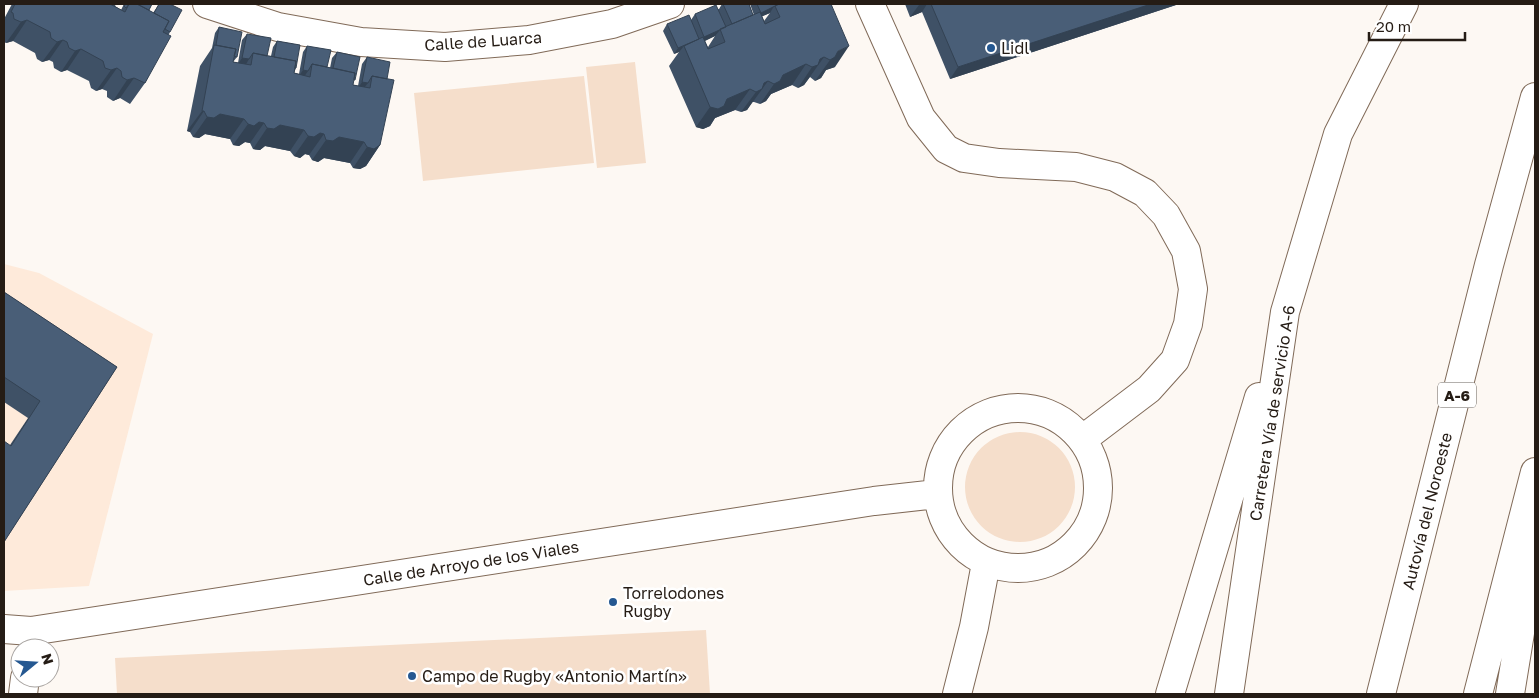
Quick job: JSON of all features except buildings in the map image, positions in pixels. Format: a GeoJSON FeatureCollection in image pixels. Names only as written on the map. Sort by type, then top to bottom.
{"type":"FeatureCollection","features":[{"type":"Feature","properties":{"kind":"main road","name":"Calle de Luarca"},"geometry":{"type":"LineString","coordinates":[[207,4],[278,27],[352,41],[445,47],[529,40],[612,24],[670,4]]}},
{"type":"Feature","properties":{"kind":"main road"},"geometry":{"type":"LineString","coordinates":[[870,4],[921,118],[946,149],[964,158],[999,163],[1076,167],[1116,177],[1145,193],[1166,215],[1186,250],[1193,289],[1188,324],[1174,360],[1149,389],[1083,439]]}},
{"type":"Feature","properties":{"kind":"main road","name":"Carretera Vía de servicio A-6"},"geometry":{"type":"LineString","coordinates":[[1229,694],[1285,312],[1338,134],[1404,4]]}},
{"type":"Feature","properties":{"kind":"main road","name":"Autovía del Noroeste"},"geometry":{"type":"LineString","coordinates":[[1381,694],[1487,275],[1535,97]]}},
{"type":"Feature","properties":{"kind":"main road"},"geometry":{"type":"LineString","coordinates":[[1170,694],[1285,312]]}},
{"type":"Feature","properties":{"kind":"main road"},"geometry":{"type":"LineString","coordinates":[[1024,406],[1057,416],[1083,439],[1098,471],[1098,506],[1082,538],[1055,560],[1021,569],[986,563],[962,546],[945,522],[938,494],[942,459],[961,430],[990,411],[1024,406]]}},
{"type":"Feature","properties":{"kind":"main road"},"geometry":{"type":"LineString","coordinates":[[1478,694],[1535,472]]}},
{"type":"Feature","properties":{"kind":"main road","name":"Calle de Arroyo de los Viales"},"geometry":{"type":"LineString","coordinates":[[42,638],[874,501],[938,494]]}},
{"type":"Feature","properties":{"kind":"main road"},"geometry":{"type":"LineString","coordinates":[[1510,694],[1535,541]]}},
{"type":"Feature","properties":{"kind":"main road"},"geometry":{"type":"LineString","coordinates":[[957,694],[974,627],[986,563]]}},
{"type":"Feature","properties":{"kind":"main road","name":"Calle de Arroyo de los Viales"},"geometry":{"type":"LineString","coordinates":[[4,629],[25,638]]}},
{"type":"Feature","properties":{"kind":"shaded area"},"geometry":{"type":"Polygon","coordinates":[[[635,62],[646,163],[597,168],[586,67],[635,62]]]}},
{"type":"Feature","properties":{"kind":"shaded area"},"geometry":{"type":"Polygon","coordinates":[[[584,76],[594,163],[423,181],[414,93],[584,76]]]}},
{"type":"Feature","properties":{"kind":"shaded area"},"geometry":{"type":"Polygon","coordinates":[[[4,264],[39,273],[153,334],[89,586],[4,591],[4,264]]]}},
{"type":"Feature","properties":{"kind":"shaded area"},"geometry":{"type":"Polygon","coordinates":[[[1020,432],[1041,436],[1059,448],[1071,466],[1075,487],[1071,508],[1059,526],[1041,538],[1020,542],[999,538],[981,526],[969,508],[965,487],[969,466],[981,448],[999,436],[1020,432]]]}},
{"type":"Feature","properties":{"kind":"shaded area","name":"Campo de Rugby «Antonio Martín»"},"geometry":{"type":"Polygon","coordinates":[[[706,630],[710,694],[117,694],[115,658],[706,630]]]}},
{"type":"Feature","properties":{"kind":"place","name":"Lidl"},"geometry":{"type":"Point","coordinates":[991,48]}},
{"type":"Feature","properties":{"kind":"place","name":"Torrelodones Rugby"},"geometry":{"type":"Point","coordinates":[613,602]}},
{"type":"Feature","properties":{"kind":"place","name":"Campo de Rugby «Antonio Martín»"},"geometry":{"type":"Point","coordinates":[412,676]}}]}
